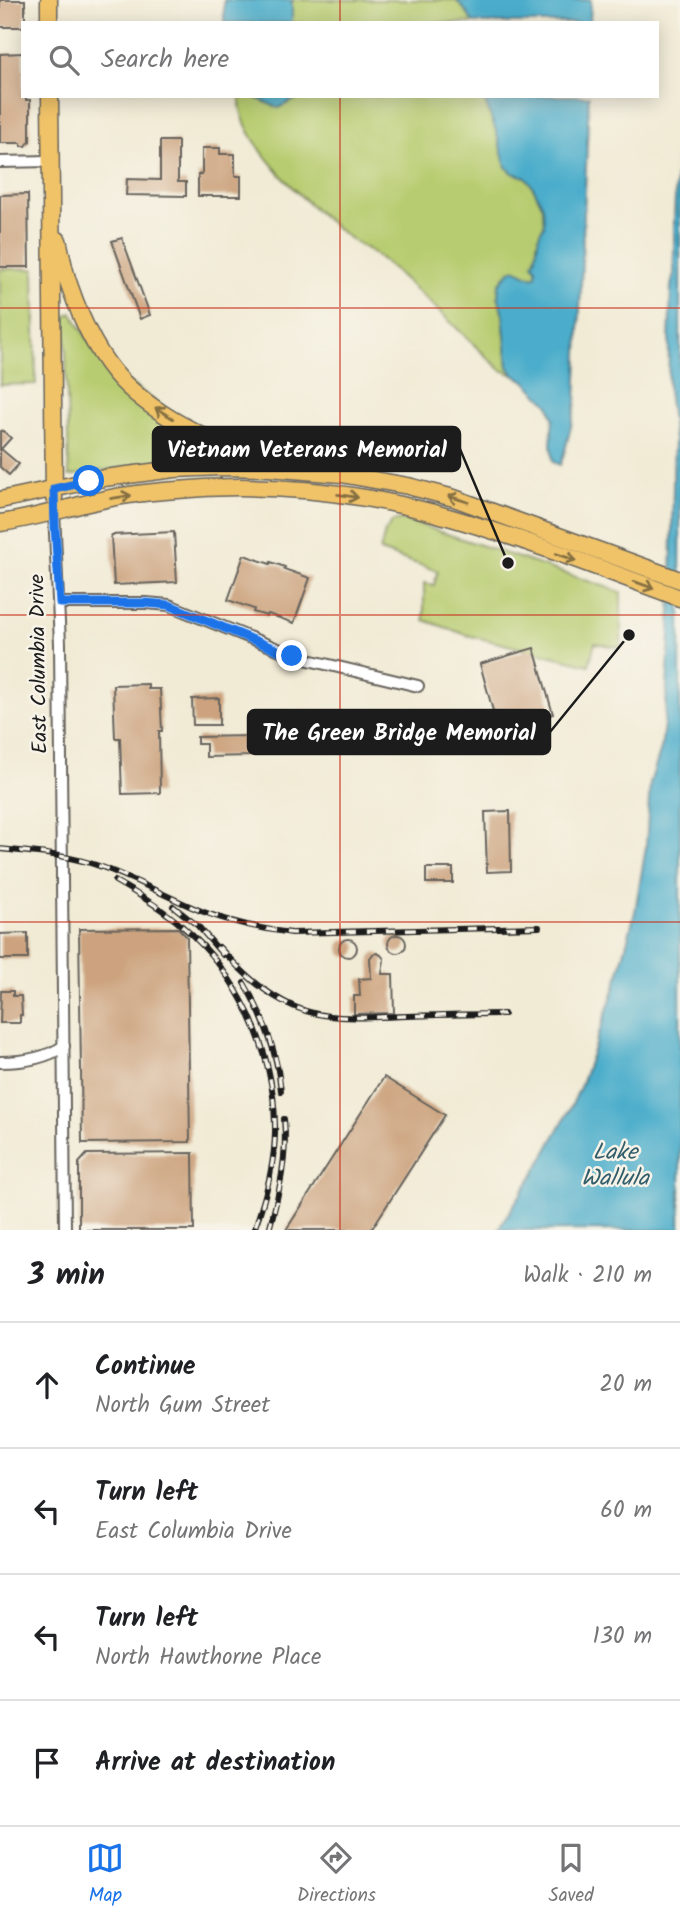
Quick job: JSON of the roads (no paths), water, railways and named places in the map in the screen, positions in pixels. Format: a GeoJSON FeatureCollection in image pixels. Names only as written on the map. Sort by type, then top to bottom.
{"type":"FeatureCollection","features":[{"type":"Feature","properties":{"kind":"main road"},"geometry":{"type":"LineString","coordinates":[[49,0],[49,21]]}},
{"type":"Feature","properties":{"kind":"main road","name":"East Columbia Drive"},"geometry":{"type":"LineString","coordinates":[[50,98],[54,511]]}},
{"type":"Feature","properties":{"kind":"main road"},"geometry":{"type":"LineString","coordinates":[[52,214],[69,286],[100,351],[120,379],[139,397],[204,435],[253,457],[293,469]]}},
{"type":"Feature","properties":{"kind":"main road"},"geometry":{"type":"LineString","coordinates":[[0,500],[104,478],[175,469],[293,469],[360,477],[432,492],[479,506],[680,579]]}},
{"type":"Feature","properties":{"kind":"main road"},"geometry":{"type":"LineString","coordinates":[[0,523],[110,498],[178,490],[248,488],[318,492],[433,513],[680,597]]}},
{"type":"Feature","properties":{"kind":"street"},"geometry":{"type":"LineString","coordinates":[[0,162],[51,161]]}},
{"type":"Feature","properties":{"kind":"street","name":"East Columbia Drive"},"geometry":{"type":"LineString","coordinates":[[54,511],[60,603],[65,1230]]}},
{"type":"Feature","properties":{"kind":"street"},"geometry":{"type":"LineString","coordinates":[[60,603],[169,605],[300,658],[418,686]]}},
{"type":"Feature","properties":{"kind":"street"},"geometry":{"type":"LineString","coordinates":[[0,1062],[30,1060],[46,1056],[64,1046]]}},
{"type":"Feature","properties":{"kind":"water"},"geometry":{"type":"Polygon","coordinates":[[[224,0],[292,0],[292,21],[224,21],[224,0]]]}},
{"type":"Feature","properties":{"kind":"water"},"geometry":{"type":"Polygon","coordinates":[[[456,0],[591,0],[590,21],[472,21],[456,0]]]}},
{"type":"Feature","properties":{"kind":"water","name":"Lake Wallula"},"geometry":{"type":"Polygon","coordinates":[[[680,84],[680,1230],[498,1230],[535,1172],[581,1085],[616,984],[635,912],[646,847],[650,783],[661,749],[666,706],[670,631],[674,439],[668,390],[680,84]]]}},
{"type":"Feature","properties":{"kind":"water"},"geometry":{"type":"Polygon","coordinates":[[[256,98],[298,98],[278,108],[256,98]]]}},
{"type":"Feature","properties":{"kind":"water"},"geometry":{"type":"Polygon","coordinates":[[[484,98],[589,98],[576,403],[560,465],[553,462],[553,418],[549,405],[508,367],[503,315],[498,295],[499,284],[515,269],[531,277],[536,276],[533,263],[539,235],[544,226],[543,207],[534,189],[526,177],[513,173],[506,167],[484,98]]]}},
{"type":"Feature","properties":{"kind":"railway"},"geometry":{"type":"LineString","coordinates":[[0,849],[57,855],[90,863],[215,916],[292,933],[539,927]]}},
{"type":"Feature","properties":{"kind":"railway"},"geometry":{"type":"LineString","coordinates":[[115,881],[166,913],[202,945],[236,990],[250,1015],[268,1069],[275,1125],[269,1178],[254,1230]]}},
{"type":"Feature","properties":{"kind":"railway"},"geometry":{"type":"LineString","coordinates":[[173,906],[198,926],[223,955]]}},
{"type":"Feature","properties":{"kind":"railway"},"geometry":{"type":"LineString","coordinates":[[219,947],[263,989],[308,1012],[350,1018],[504,1014]]}},
{"type":"Feature","properties":{"kind":"railway"},"geometry":{"type":"LineString","coordinates":[[244,983],[268,1035],[281,1091]]}},
{"type":"Feature","properties":{"kind":"railway"},"geometry":{"type":"LineString","coordinates":[[269,1230],[284,1161],[284,1119]]}},
{"type":"Feature","properties":{"kind":"place","name":"Vietnam Veterans Memorial"},"geometry":{"type":"Point","coordinates":[508,563]}},
{"type":"Feature","properties":{"kind":"place","name":"The Green Bridge Memorial"},"geometry":{"type":"Point","coordinates":[629,635]}}]}
